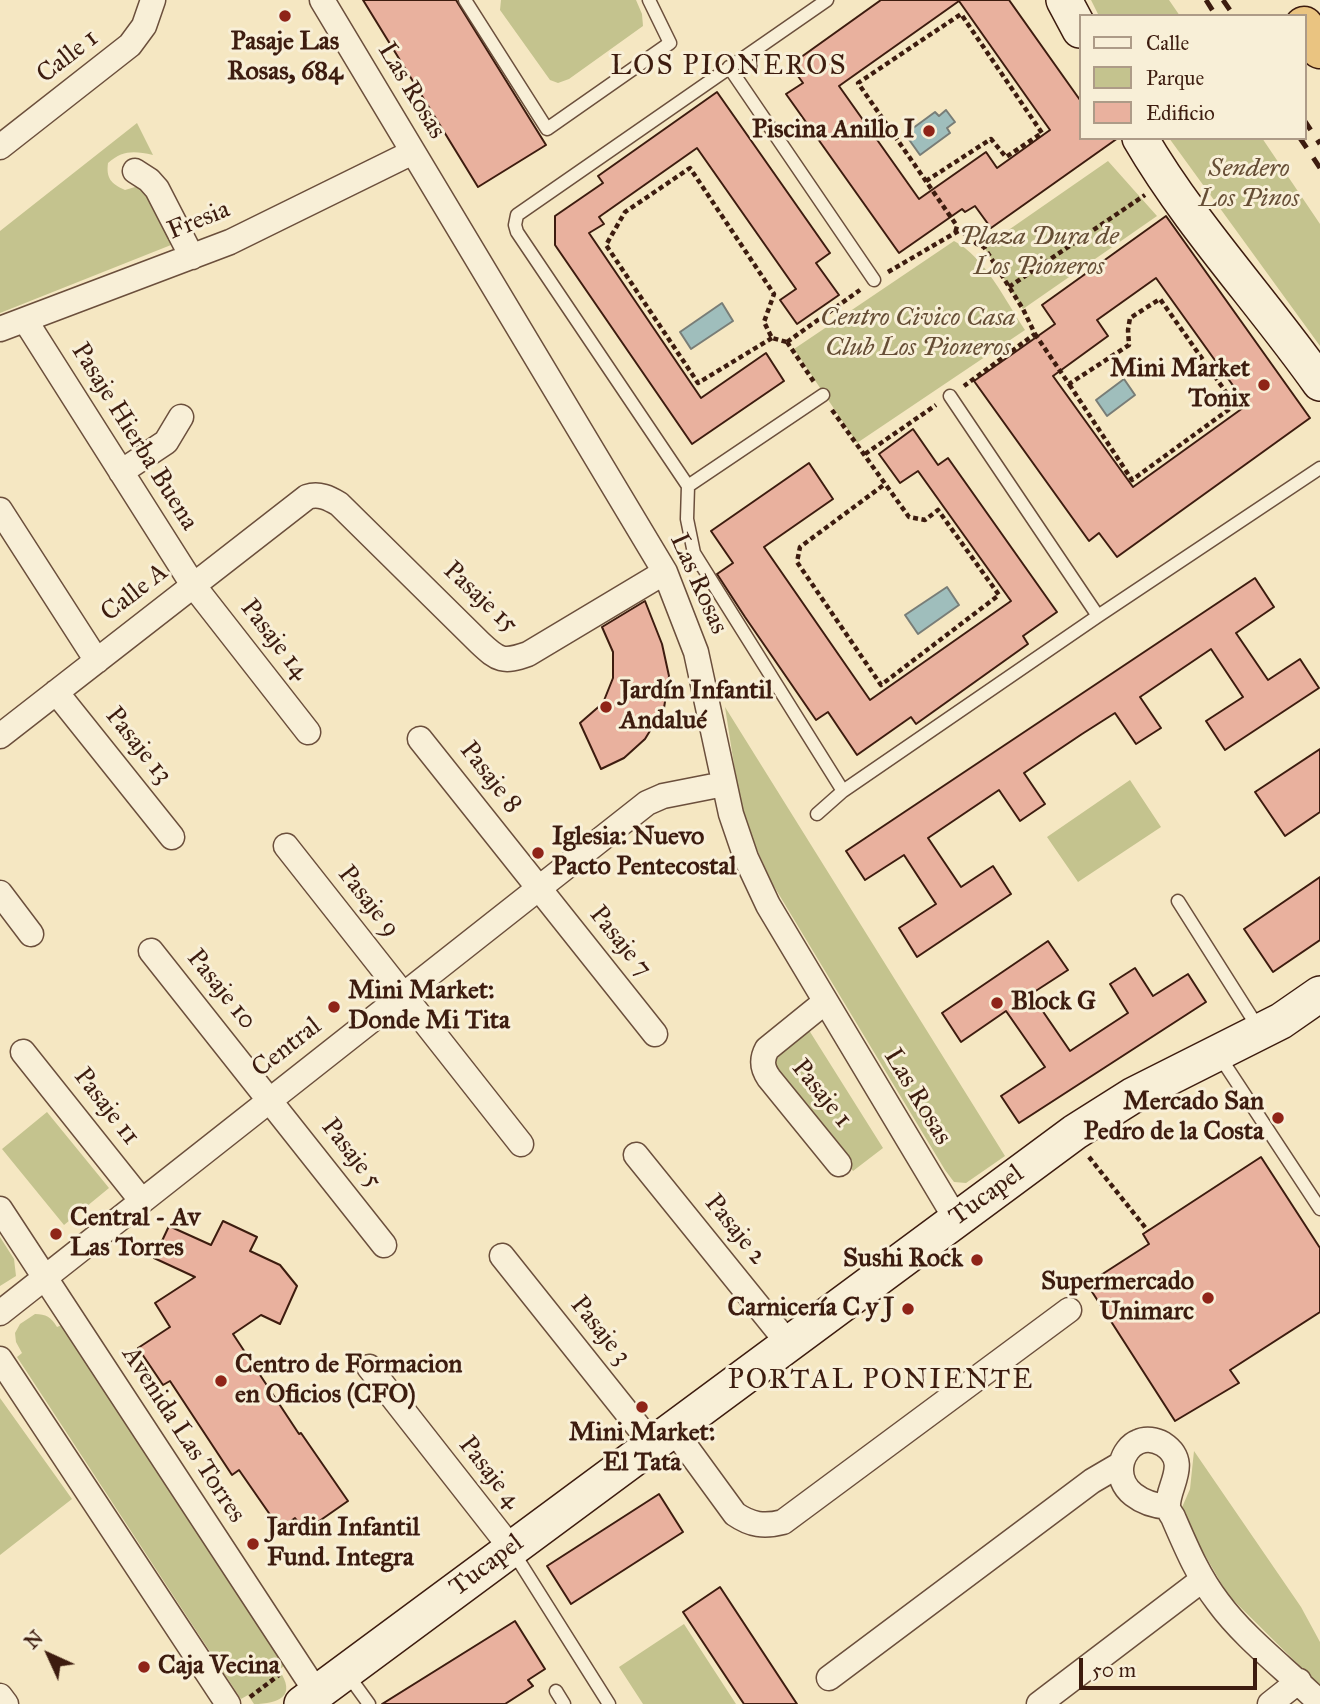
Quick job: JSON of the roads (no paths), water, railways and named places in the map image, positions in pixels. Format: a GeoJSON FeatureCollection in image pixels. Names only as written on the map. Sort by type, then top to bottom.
{"type":"FeatureCollection","features":[{"type":"Feature","properties":{"kind":"highway"},"geometry":{"type":"LineString","coordinates":[[1306,29],[1320,49]]}},
{"type":"Feature","properties":{"kind":"main road"},"geometry":{"type":"LineString","coordinates":[[1064,0],[1078,26]]}},
{"type":"Feature","properties":{"kind":"main road"},"geometry":{"type":"LineString","coordinates":[[1141,140],[1179,197],[1320,383]]}},
{"type":"Feature","properties":{"kind":"main road","name":"Tucapel"},"geometry":{"type":"LineString","coordinates":[[315,1700],[345,1672],[1075,1132],[1132,1096],[1261,1032],[1320,994]]}},
{"type":"Feature","properties":{"kind":"street","name":"Calle 1"},"geometry":{"type":"LineString","coordinates":[[0,147],[130,45],[144,26],[153,0]]}},
{"type":"Feature","properties":{"kind":"street","name":"Las Rosas"},"geometry":{"type":"LineString","coordinates":[[322,0],[665,572],[696,652],[737,834],[756,881],[825,1002],[956,1219]]}},
{"type":"Feature","properties":{"kind":"street","name":"Fresia"},"geometry":{"type":"LineString","coordinates":[[0,329],[192,257],[275,222],[413,152]]}},
{"type":"Feature","properties":{"kind":"street"},"geometry":{"type":"LineString","coordinates":[[135,171],[157,189],[192,257]]}},
{"type":"Feature","properties":{"kind":"street","name":"Pasaje Hierba Buena"},"geometry":{"type":"LineString","coordinates":[[25,320],[193,585]]}},
{"type":"Feature","properties":{"kind":"street"},"geometry":{"type":"LineString","coordinates":[[121,472],[166,442],[181,417]]}},
{"type":"Feature","properties":{"kind":"street","name":"Pasaje 15"},"geometry":{"type":"LineString","coordinates":[[307,497],[323,496],[340,504],[480,643],[502,660],[512,660],[528,654],[665,572]]}},
{"type":"Feature","properties":{"kind":"street","name":"Calle A"},"geometry":{"type":"LineString","coordinates":[[0,736],[307,497]]}},
{"type":"Feature","properties":{"kind":"street"},"geometry":{"type":"LineString","coordinates":[[0,510],[97,661]]}},
{"type":"Feature","properties":{"kind":"street","name":"Pasaje 14"},"geometry":{"type":"LineString","coordinates":[[193,585],[309,732]]}},
{"type":"Feature","properties":{"kind":"street","name":"Pasaje 13"},"geometry":{"type":"LineString","coordinates":[[56,692],[172,837]]}},
{"type":"Feature","properties":{"kind":"street","name":"Pasaje 8"},"geometry":{"type":"LineString","coordinates":[[420,739],[539,888]]}},
{"type":"Feature","properties":{"kind":"street","name":"Central"},"geometry":{"type":"LineString","coordinates":[[0,1312],[647,803],[663,796],[724,784]]}},
{"type":"Feature","properties":{"kind":"street","name":"Pasaje 9"},"geometry":{"type":"LineString","coordinates":[[286,846],[521,1144]]}},
{"type":"Feature","properties":{"kind":"street","name":"Pasaje 7"},"geometry":{"type":"LineString","coordinates":[[539,888],[656,1034]]}},
{"type":"Feature","properties":{"kind":"street"},"geometry":{"type":"LineString","coordinates":[[0,893],[31,934]]}},
{"type":"Feature","properties":{"kind":"street","name":"Pasaje 10"},"geometry":{"type":"LineString","coordinates":[[151,951],[270,1099]]}},
{"type":"Feature","properties":{"kind":"street","name":"Pasaje 1"},"geometry":{"type":"LineString","coordinates":[[825,1002],[772,1044],[763,1061],[769,1079],[839,1164]]}},
{"type":"Feature","properties":{"kind":"street","name":"Pasaje 11"},"geometry":{"type":"LineString","coordinates":[[23,1052],[141,1200]]}},
{"type":"Feature","properties":{"kind":"street","name":"Pasaje 5"},"geometry":{"type":"LineString","coordinates":[[270,1099],[384,1245]]}},
{"type":"Feature","properties":{"kind":"street","name":"Pasaje 2"},"geometry":{"type":"LineString","coordinates":[[636,1155],[788,1343]]}},
{"type":"Feature","properties":{"kind":"street","name":"Avenida Las Torres"},"geometry":{"type":"LineString","coordinates":[[0,1209],[297,1662],[315,1700]]}},
{"type":"Feature","properties":{"kind":"street","name":"Pasaje 3"},"geometry":{"type":"LineString","coordinates":[[502,1256],[662,1436]]}},
{"type":"Feature","properties":{"kind":"street"},"geometry":{"type":"LineString","coordinates":[[662,1436],[735,1514],[757,1525],[783,1522],[1069,1310]]}},
{"type":"Feature","properties":{"kind":"street"},"geometry":{"type":"LineString","coordinates":[[0,1359],[228,1704]]}},
{"type":"Feature","properties":{"kind":"street","name":"Pasaje 4"},"geometry":{"type":"LineString","coordinates":[[369,1367],[511,1548]]}},
{"type":"Feature","properties":{"kind":"street"},"geometry":{"type":"LineString","coordinates":[[1168,1507],[1144,1502],[1130,1493],[1122,1478],[1121,1465],[1128,1449],[1134,1443],[1150,1440],[1166,1446],[1172,1453],[1177,1467],[1168,1507],[1202,1580],[1233,1619],[1320,1703]]}},
{"type":"Feature","properties":{"kind":"street"},"geometry":{"type":"LineString","coordinates":[[829,1678],[1092,1480],[1121,1465]]}},
{"type":"Feature","properties":{"kind":"street"},"geometry":{"type":"LineString","coordinates":[[1039,1704],[1202,1580]]}},
{"type":"Feature","properties":{"kind":"street"},"geometry":{"type":"LineString","coordinates":[[1270,1704],[1299,1681]]}},
{"type":"Feature","properties":{"kind":"street"},"geometry":{"type":"LineString","coordinates":[[0,1696],[6,1704]]}},
{"type":"Feature","properties":{"kind":"lane"},"geometry":{"type":"LineString","coordinates":[[465,0],[547,129],[670,43],[649,0]]}},
{"type":"Feature","properties":{"kind":"lane"},"geometry":{"type":"LineString","coordinates":[[827,0],[517,215],[515,219],[517,232],[688,486],[687,519],[694,553],[843,791]]}},
{"type":"Feature","properties":{"kind":"lane"},"geometry":{"type":"LineString","coordinates":[[729,67],[874,280]]}},
{"type":"Feature","properties":{"kind":"lane"},"geometry":{"type":"LineString","coordinates":[[688,486],[823,395]]}},
{"type":"Feature","properties":{"kind":"lane"},"geometry":{"type":"LineString","coordinates":[[950,396],[1098,616]]}},
{"type":"Feature","properties":{"kind":"lane"},"geometry":{"type":"LineString","coordinates":[[817,814],[843,791],[1320,468]]}},
{"type":"Feature","properties":{"kind":"lane"},"geometry":{"type":"LineString","coordinates":[[1178,901],[1261,1032]]}},
{"type":"Feature","properties":{"kind":"lane"},"geometry":{"type":"LineString","coordinates":[[1218,1054],[1320,1209]]}},
{"type":"Feature","properties":{"kind":"lane"},"geometry":{"type":"LineString","coordinates":[[511,1548],[609,1704]]}},
{"type":"Feature","properties":{"kind":"lane"},"geometry":{"type":"LineString","coordinates":[[345,1672],[369,1704]]}},
{"type":"Feature","properties":{"kind":"lane"},"geometry":{"type":"LineString","coordinates":[[556,1691],[564,1704]]}},
{"type":"Feature","properties":{"kind":"water","name":"Piscina Anillo I"},"geometry":{"type":"Polygon","coordinates":[[[946,110],[955,122],[947,128],[950,133],[920,155],[905,134],[935,112],[939,116],[946,110]]]}},
{"type":"Feature","properties":{"kind":"water"},"geometry":{"type":"Polygon","coordinates":[[[722,303],[733,321],[691,349],[680,332],[722,303]]]}},
{"type":"Feature","properties":{"kind":"water"},"geometry":{"type":"Polygon","coordinates":[[[1124,379],[1135,395],[1107,416],[1096,400],[1124,379]]]}},
{"type":"Feature","properties":{"kind":"water"},"geometry":{"type":"Polygon","coordinates":[[[947,587],[959,605],[918,634],[905,615],[947,587]]]}},
{"type":"Feature","properties":{"kind":"railway"},"geometry":{"type":"LineString","coordinates":[[1206,0],[1215,14]]}},
{"type":"Feature","properties":{"kind":"railway"},"geometry":{"type":"LineString","coordinates":[[1223,0],[1233,14]]}},
{"type":"Feature","properties":{"kind":"railway"},"geometry":{"type":"LineString","coordinates":[[1306,123],[1320,144]]}},
{"type":"Feature","properties":{"kind":"railway"},"geometry":{"type":"LineString","coordinates":[[1301,140],[1320,168]]}},
{"type":"Feature","properties":{"kind":"place","name":"Pasaje Las Rosas, 684"},"geometry":{"type":"Point","coordinates":[285,16]}},
{"type":"Feature","properties":{"kind":"place","name":"Piscina Anillo I"},"geometry":{"type":"Point","coordinates":[929,131]}},
{"type":"Feature","properties":{"kind":"place","name":"Mini Market Tonix"},"geometry":{"type":"Point","coordinates":[1264,385]}},
{"type":"Feature","properties":{"kind":"place","name":"Jardín Infantil Andalué"},"geometry":{"type":"Point","coordinates":[606,707]}},
{"type":"Feature","properties":{"kind":"place","name":"Iglesia: Nuevo Pacto Pentecostal"},"geometry":{"type":"Point","coordinates":[538,853]}},
{"type":"Feature","properties":{"kind":"place","name":"Block G"},"geometry":{"type":"Point","coordinates":[997,1003]}},
{"type":"Feature","properties":{"kind":"place","name":"Mini Market: Donde Mi Tita"},"geometry":{"type":"Point","coordinates":[334,1007]}},
{"type":"Feature","properties":{"kind":"place","name":"Mercado San Pedro de la Costa"},"geometry":{"type":"Point","coordinates":[1278,1118]}},
{"type":"Feature","properties":{"kind":"place","name":"Central - Av Las Torres"},"geometry":{"type":"Point","coordinates":[56,1234]}},
{"type":"Feature","properties":{"kind":"place","name":"Sushi Rock"},"geometry":{"type":"Point","coordinates":[977,1260]}},
{"type":"Feature","properties":{"kind":"place","name":"Supermercado Unimarc"},"geometry":{"type":"Point","coordinates":[1208,1298]}},
{"type":"Feature","properties":{"kind":"place","name":"Carnicería C y J"},"geometry":{"type":"Point","coordinates":[908,1309]}},
{"type":"Feature","properties":{"kind":"place","name":"Centro de Formacion en Oficios (CFO)"},"geometry":{"type":"Point","coordinates":[221,1381]}},
{"type":"Feature","properties":{"kind":"place","name":"Mini Market: El Tata"},"geometry":{"type":"Point","coordinates":[642,1407]}},
{"type":"Feature","properties":{"kind":"place","name":"Jardin Infantil Fund. Integra"},"geometry":{"type":"Point","coordinates":[253,1544]}},
{"type":"Feature","properties":{"kind":"place","name":"Caja Vecina"},"geometry":{"type":"Point","coordinates":[144,1667]}},
{"type":"Feature","properties":{"kind":"district","name":"LOS PIONEROS"},"geometry":{"type":"Point","coordinates":[729,67]}},
{"type":"Feature","properties":{"kind":"district","name":"PORTAL PONIENTE"},"geometry":{"type":"Point","coordinates":[881,1381]}},
{"type":"Feature","properties":{"kind":"park label","name":"Sendero Los Pinos"},"geometry":{"type":"Point","coordinates":[1249,185]}},
{"type":"Feature","properties":{"kind":"park label","name":"Plaza Dura de Los Pioneros"},"geometry":{"type":"Point","coordinates":[1039,253]}},
{"type":"Feature","properties":{"kind":"park label","name":"Centro Civico Casa Club Los Pioneros"},"geometry":{"type":"Point","coordinates":[918,334]}}]}
